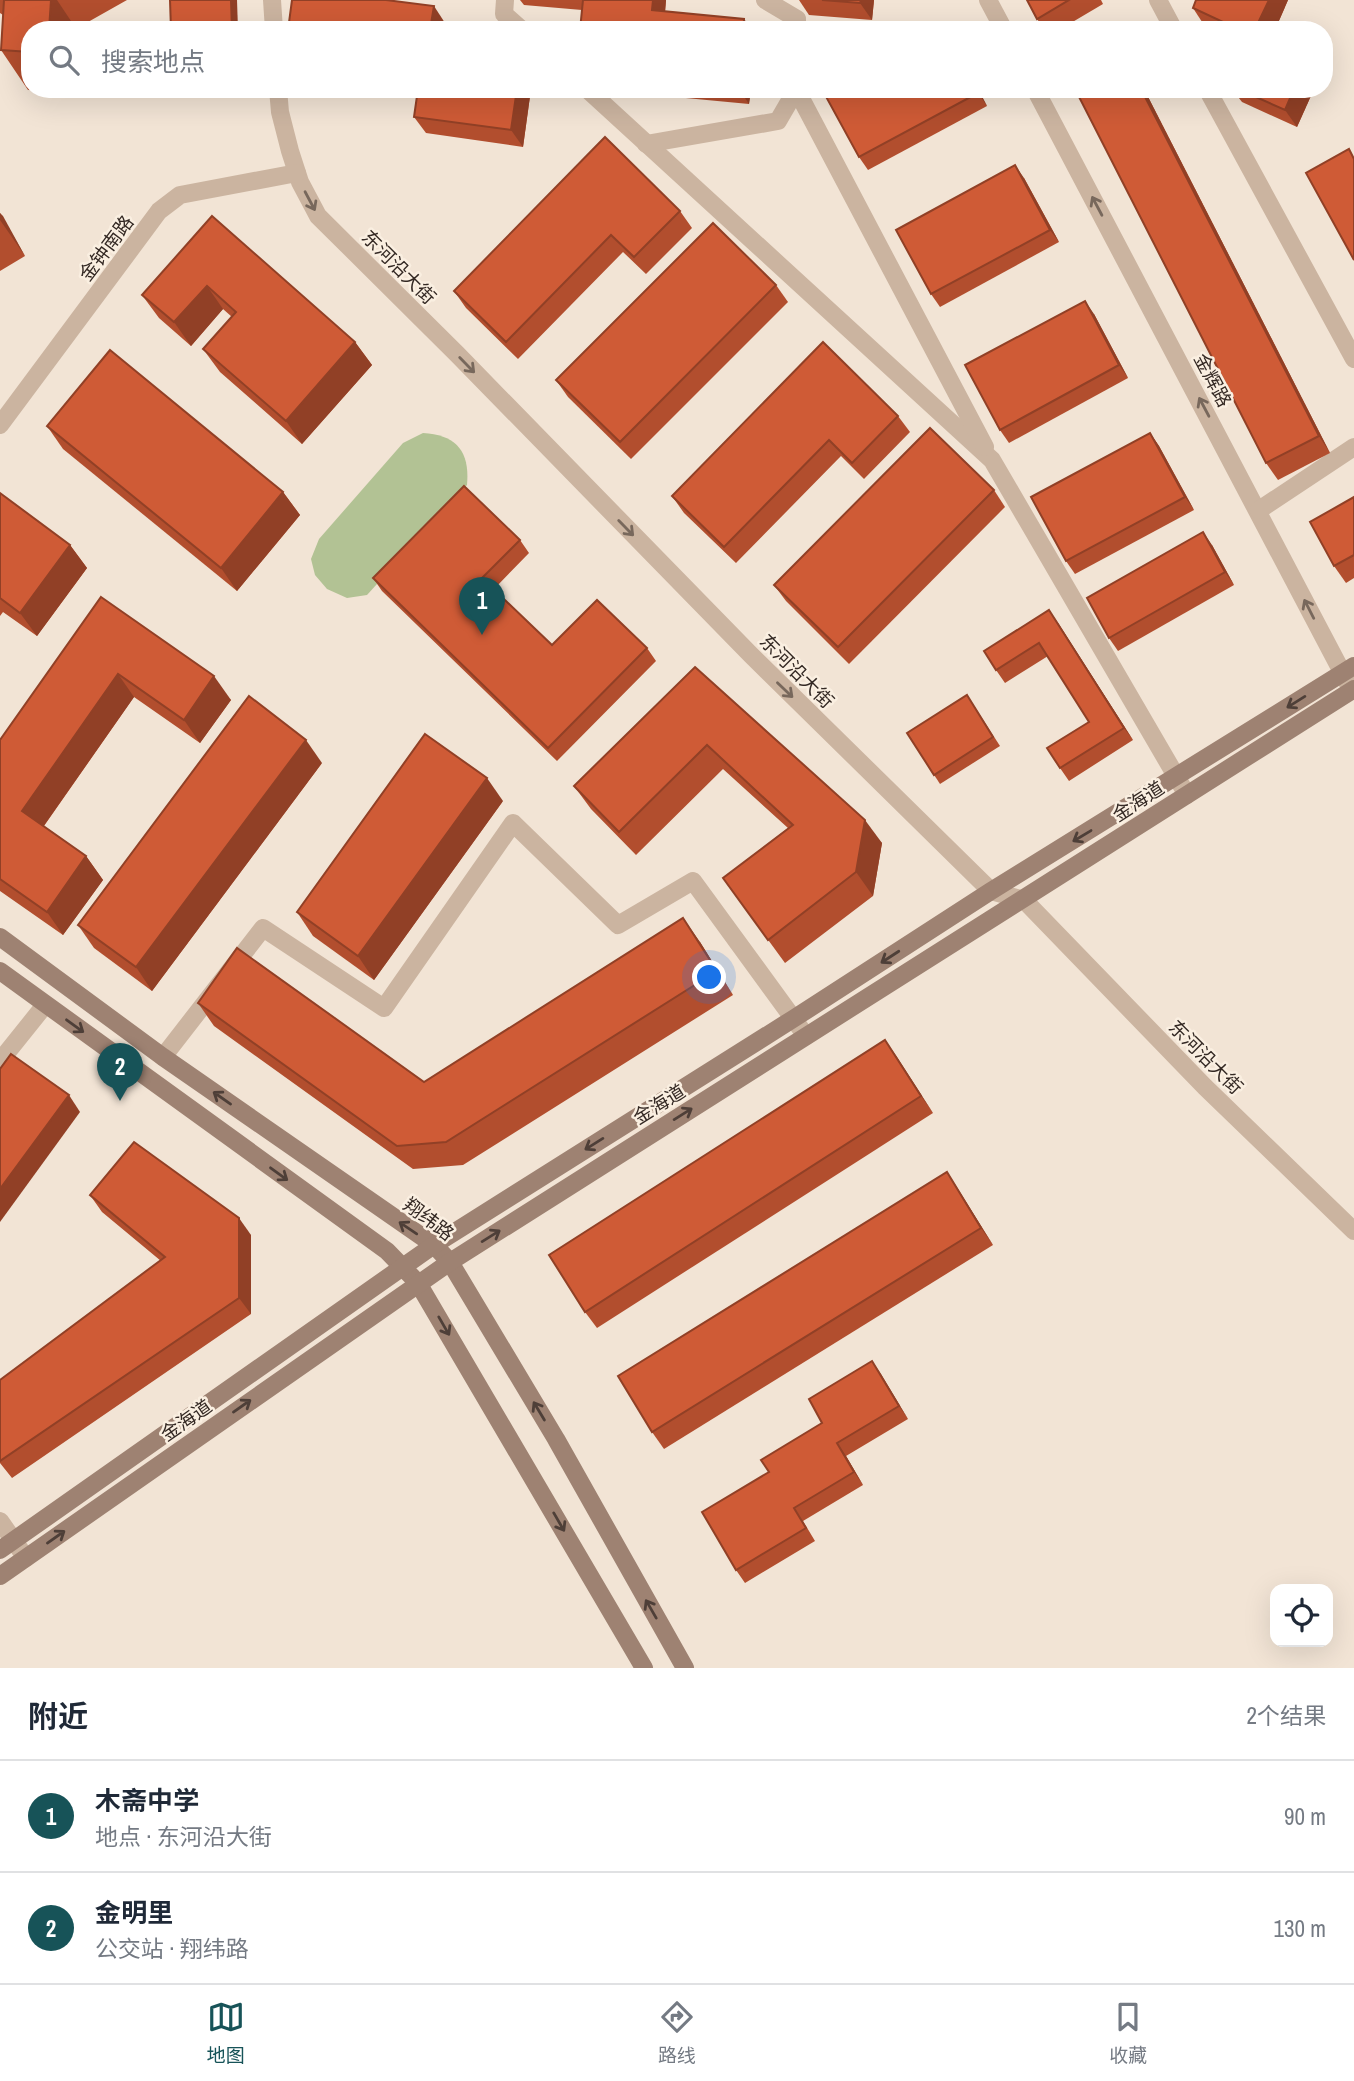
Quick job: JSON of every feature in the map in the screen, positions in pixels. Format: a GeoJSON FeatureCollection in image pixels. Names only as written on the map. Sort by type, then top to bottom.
{"type":"FeatureCollection","features":[{"type":"Feature","properties":{"kind":"main road"},"geometry":{"type":"LineString","coordinates":[[7,1545],[434,1245],[991,891],[1348,670]]}},
{"type":"Feature","properties":{"kind":"main road","name":"金海道"},"geometry":{"type":"LineString","coordinates":[[0,1576],[450,1262],[1353,690]]}},
{"type":"Feature","properties":{"kind":"main road","name":"翔纬路"},"geometry":{"type":"LineString","coordinates":[[0,937],[163,1057],[434,1245],[450,1262],[556,1440],[685,1668]]}},
{"type":"Feature","properties":{"kind":"main road"},"geometry":{"type":"LineString","coordinates":[[0,971],[376,1243],[404,1267],[418,1283],[644,1668]]}},
{"type":"Feature","properties":{"kind":"street"},"geometry":{"type":"LineString","coordinates":[[272,0],[273,21]]}},
{"type":"Feature","properties":{"kind":"street"},"geometry":{"type":"LineString","coordinates":[[505,0],[504,14],[512,21]]}},
{"type":"Feature","properties":{"kind":"street"},"geometry":{"type":"LineString","coordinates":[[765,0],[797,21]]}},
{"type":"Feature","properties":{"kind":"street"},"geometry":{"type":"LineString","coordinates":[[988,0],[999,21]]}},
{"type":"Feature","properties":{"kind":"street"},"geometry":{"type":"LineString","coordinates":[[1158,0],[1169,21]]}},
{"type":"Feature","properties":{"kind":"street","name":"东河沿大街"},"geometry":{"type":"LineString","coordinates":[[279,98],[280,112],[297,173],[318,216],[751,655],[991,891],[1024,900],[1205,1087],[1354,1231]]}},
{"type":"Feature","properties":{"kind":"street"},"geometry":{"type":"LineString","coordinates":[[597,98],[992,460]]}},
{"type":"Feature","properties":{"kind":"street"},"geometry":{"type":"LineString","coordinates":[[646,144],[778,121],[791,98]]}},
{"type":"Feature","properties":{"kind":"street"},"geometry":{"type":"LineString","coordinates":[[801,98],[992,460],[1186,795]]}},
{"type":"Feature","properties":{"kind":"street","name":"金辉路"},"geometry":{"type":"LineString","coordinates":[[1040,98],[1259,510],[1348,670],[1353,690]]}},
{"type":"Feature","properties":{"kind":"street"},"geometry":{"type":"LineString","coordinates":[[1212,98],[1354,359]]}},
{"type":"Feature","properties":{"kind":"street","name":"金钟南路"},"geometry":{"type":"LineString","coordinates":[[0,425],[159,211],[180,195],[297,173]]}},
{"type":"Feature","properties":{"kind":"street"},"geometry":{"type":"LineString","coordinates":[[1259,510],[1354,447]]}},
{"type":"Feature","properties":{"kind":"street"},"geometry":{"type":"LineString","coordinates":[[163,1057],[263,928],[384,1008],[513,823],[618,925],[693,881],[806,1036]]}},
{"type":"Feature","properties":{"kind":"street"},"geometry":{"type":"LineString","coordinates":[[0,1061],[46,1005]]}},
{"type":"Feature","properties":{"kind":"street"},"geometry":{"type":"LineString","coordinates":[[0,1521],[7,1545],[26,1558]]}},
{"type":"Feature","properties":{"kind":"green space"},"geometry":{"type":"Polygon","coordinates":[[[423,433],[445,437],[459,447],[466,463],[467,485],[367,595],[347,598],[327,589],[315,575],[311,559],[319,539],[403,443],[423,433]]]}},
{"type":"Feature","properties":{"kind":"building"},"geometry":{"type":"Polygon","coordinates":[[[4,0],[51,0],[50,21],[21,21],[21,51],[1,50],[4,0]]]}},
{"type":"Feature","properties":{"kind":"building"},"geometry":{"type":"Polygon","coordinates":[[[170,0],[231,0],[232,21],[171,21],[170,0]]]}},
{"type":"Feature","properties":{"kind":"building"},"geometry":{"type":"Polygon","coordinates":[[[292,0],[386,0],[434,6],[432,21],[289,21],[292,0]]]}},
{"type":"Feature","properties":{"kind":"building"},"geometry":{"type":"Polygon","coordinates":[[[583,0],[653,0],[652,10],[744,19],[744,21],[581,21],[583,0]]]}},
{"type":"Feature","properties":{"kind":"building"},"geometry":{"type":"Polygon","coordinates":[[[822,0],[861,0],[860,3],[822,0]]]}},
{"type":"Feature","properties":{"kind":"building"},"geometry":{"type":"Polygon","coordinates":[[[1027,0],[1069,0],[1037,19],[1027,0]]]}},
{"type":"Feature","properties":{"kind":"building"},"geometry":{"type":"Polygon","coordinates":[[[1196,0],[1269,0],[1259,21],[1221,21],[1193,8],[1196,0]]]}},
{"type":"Feature","properties":{"kind":"building"},"geometry":{"type":"Polygon","coordinates":[[[417,98],[516,98],[511,130],[414,117],[417,98]]]}},
{"type":"Feature","properties":{"kind":"building"},"geometry":{"type":"Polygon","coordinates":[[[827,98],[969,98],[859,157],[827,98]]]}},
{"type":"Feature","properties":{"kind":"building"},"geometry":{"type":"Polygon","coordinates":[[[1080,98],[1146,98],[1319,436],[1266,463],[1080,98]]]}},
{"type":"Feature","properties":{"kind":"building"},"geometry":{"type":"Polygon","coordinates":[[[1258,98],[1290,98],[1285,110],[1258,98]]]}},
{"type":"Feature","properties":{"kind":"building"},"geometry":{"type":"Polygon","coordinates":[[[605,137],[680,211],[634,257],[611,235],[506,342],[454,291],[605,137]]]}},
{"type":"Feature","properties":{"kind":"building"},"geometry":{"type":"Polygon","coordinates":[[[1349,149],[1354,159],[1354,260],[1306,173],[1349,149]]]}},
{"type":"Feature","properties":{"kind":"building"},"geometry":{"type":"Polygon","coordinates":[[[1015,165],[1050,230],[931,294],[896,230],[1015,165]]]}},
{"type":"Feature","properties":{"kind":"building"},"geometry":{"type":"Polygon","coordinates":[[[212,216],[355,342],[286,421],[203,349],[236,312],[207,286],[174,322],[142,295],[212,216]]]}},
{"type":"Feature","properties":{"kind":"building"},"geometry":{"type":"Polygon","coordinates":[[[713,223],[776,285],[620,442],[556,380],[713,223]]]}},
{"type":"Feature","properties":{"kind":"building"},"geometry":{"type":"Polygon","coordinates":[[[1085,301],[1119,365],[1000,430],[965,365],[1085,301]]]}},
{"type":"Feature","properties":{"kind":"building"},"geometry":{"type":"Polygon","coordinates":[[[823,342],[898,416],[852,463],[829,440],[724,547],[672,496],[823,342]]]}},
{"type":"Feature","properties":{"kind":"building"},"geometry":{"type":"Polygon","coordinates":[[[110,350],[283,492],[221,568],[47,426],[110,350]]]}},
{"type":"Feature","properties":{"kind":"building"},"geometry":{"type":"Polygon","coordinates":[[[930,428],[994,490],[838,647],[774,585],[930,428]]]}},
{"type":"Feature","properties":{"kind":"building"},"geometry":{"type":"Polygon","coordinates":[[[1150,433],[1185,497],[1066,561],[1031,497],[1150,433]]]}},
{"type":"Feature","properties":{"kind":"building"},"geometry":{"type":"Polygon","coordinates":[[[464,486],[520,540],[482,578],[552,645],[597,600],[647,648],[548,748],[373,578],[464,486]]]}},
{"type":"Feature","properties":{"kind":"building"},"geometry":{"type":"Polygon","coordinates":[[[0,493],[70,545],[20,613],[0,598],[0,493]]]}},
{"type":"Feature","properties":{"kind":"building"},"geometry":{"type":"Polygon","coordinates":[[[1354,497],[1354,555],[1334,566],[1310,522],[1354,497]]]}},
{"type":"Feature","properties":{"kind":"building"},"geometry":{"type":"Polygon","coordinates":[[[1203,532],[1225,572],[1109,638],[1087,598],[1203,532]]]}},
{"type":"Feature","properties":{"kind":"building"},"geometry":{"type":"Polygon","coordinates":[[[101,597],[214,676],[184,720],[118,674],[22,811],[86,856],[47,912],[0,879],[0,740],[101,597]]]}},
{"type":"Feature","properties":{"kind":"building"},"geometry":{"type":"Polygon","coordinates":[[[1049,610],[1124,728],[1060,768],[1047,748],[1089,722],[1039,643],[996,670],[984,651],[1049,610]]]}},
{"type":"Feature","properties":{"kind":"building"},"geometry":{"type":"Polygon","coordinates":[[[695,667],[865,820],[856,872],[768,940],[723,878],[793,825],[707,745],[619,832],[574,786],[695,667]]]}},
{"type":"Feature","properties":{"kind":"building"},"geometry":{"type":"Polygon","coordinates":[[[967,695],[993,737],[934,775],[907,733],[967,695]]]}},
{"type":"Feature","properties":{"kind":"building"},"geometry":{"type":"Polygon","coordinates":[[[249,696],[306,740],[136,967],[78,925],[249,696]]]}},
{"type":"Feature","properties":{"kind":"building"},"geometry":{"type":"Polygon","coordinates":[[[425,734],[487,778],[358,956],[297,912],[425,734]]]}},
{"type":"Feature","properties":{"kind":"building"},"geometry":{"type":"Polygon","coordinates":[[[683,918],[717,971],[446,1142],[397,1146],[198,1003],[237,948],[424,1082],[683,918]]]}},
{"type":"Feature","properties":{"kind":"building"},"geometry":{"type":"Polygon","coordinates":[[[885,1040],[921,1096],[585,1312],[549,1255],[885,1040]]]}},
{"type":"Feature","properties":{"kind":"building"},"geometry":{"type":"Polygon","coordinates":[[[11,1054],[69,1095],[0,1189],[0,1069],[11,1054]]]}},
{"type":"Feature","properties":{"kind":"building"},"geometry":{"type":"Polygon","coordinates":[[[134,1142],[239,1218],[239,1298],[0,1461],[0,1380],[165,1257],[90,1195],[134,1142]]]}},
{"type":"Feature","properties":{"kind":"building"},"geometry":{"type":"Polygon","coordinates":[[[947,1172],[981,1228],[652,1432],[618,1376],[947,1172]]]}},
{"type":"Feature","properties":{"kind":"building"},"geometry":{"type":"Polygon","coordinates":[[[872,1361],[899,1406],[837,1443],[854,1472],[794,1508],[806,1528],[736,1570],[702,1512],[769,1472],[761,1460],[822,1423],[809,1399],[872,1361]]]}},
{"type":"Feature","properties":{"kind":"place","name":"木斋中学"},"geometry":{"type":"Point","coordinates":[482,635]}},
{"type":"Feature","properties":{"kind":"place","name":"金明里"},"geometry":{"type":"Point","coordinates":[120,1101]}}]}
